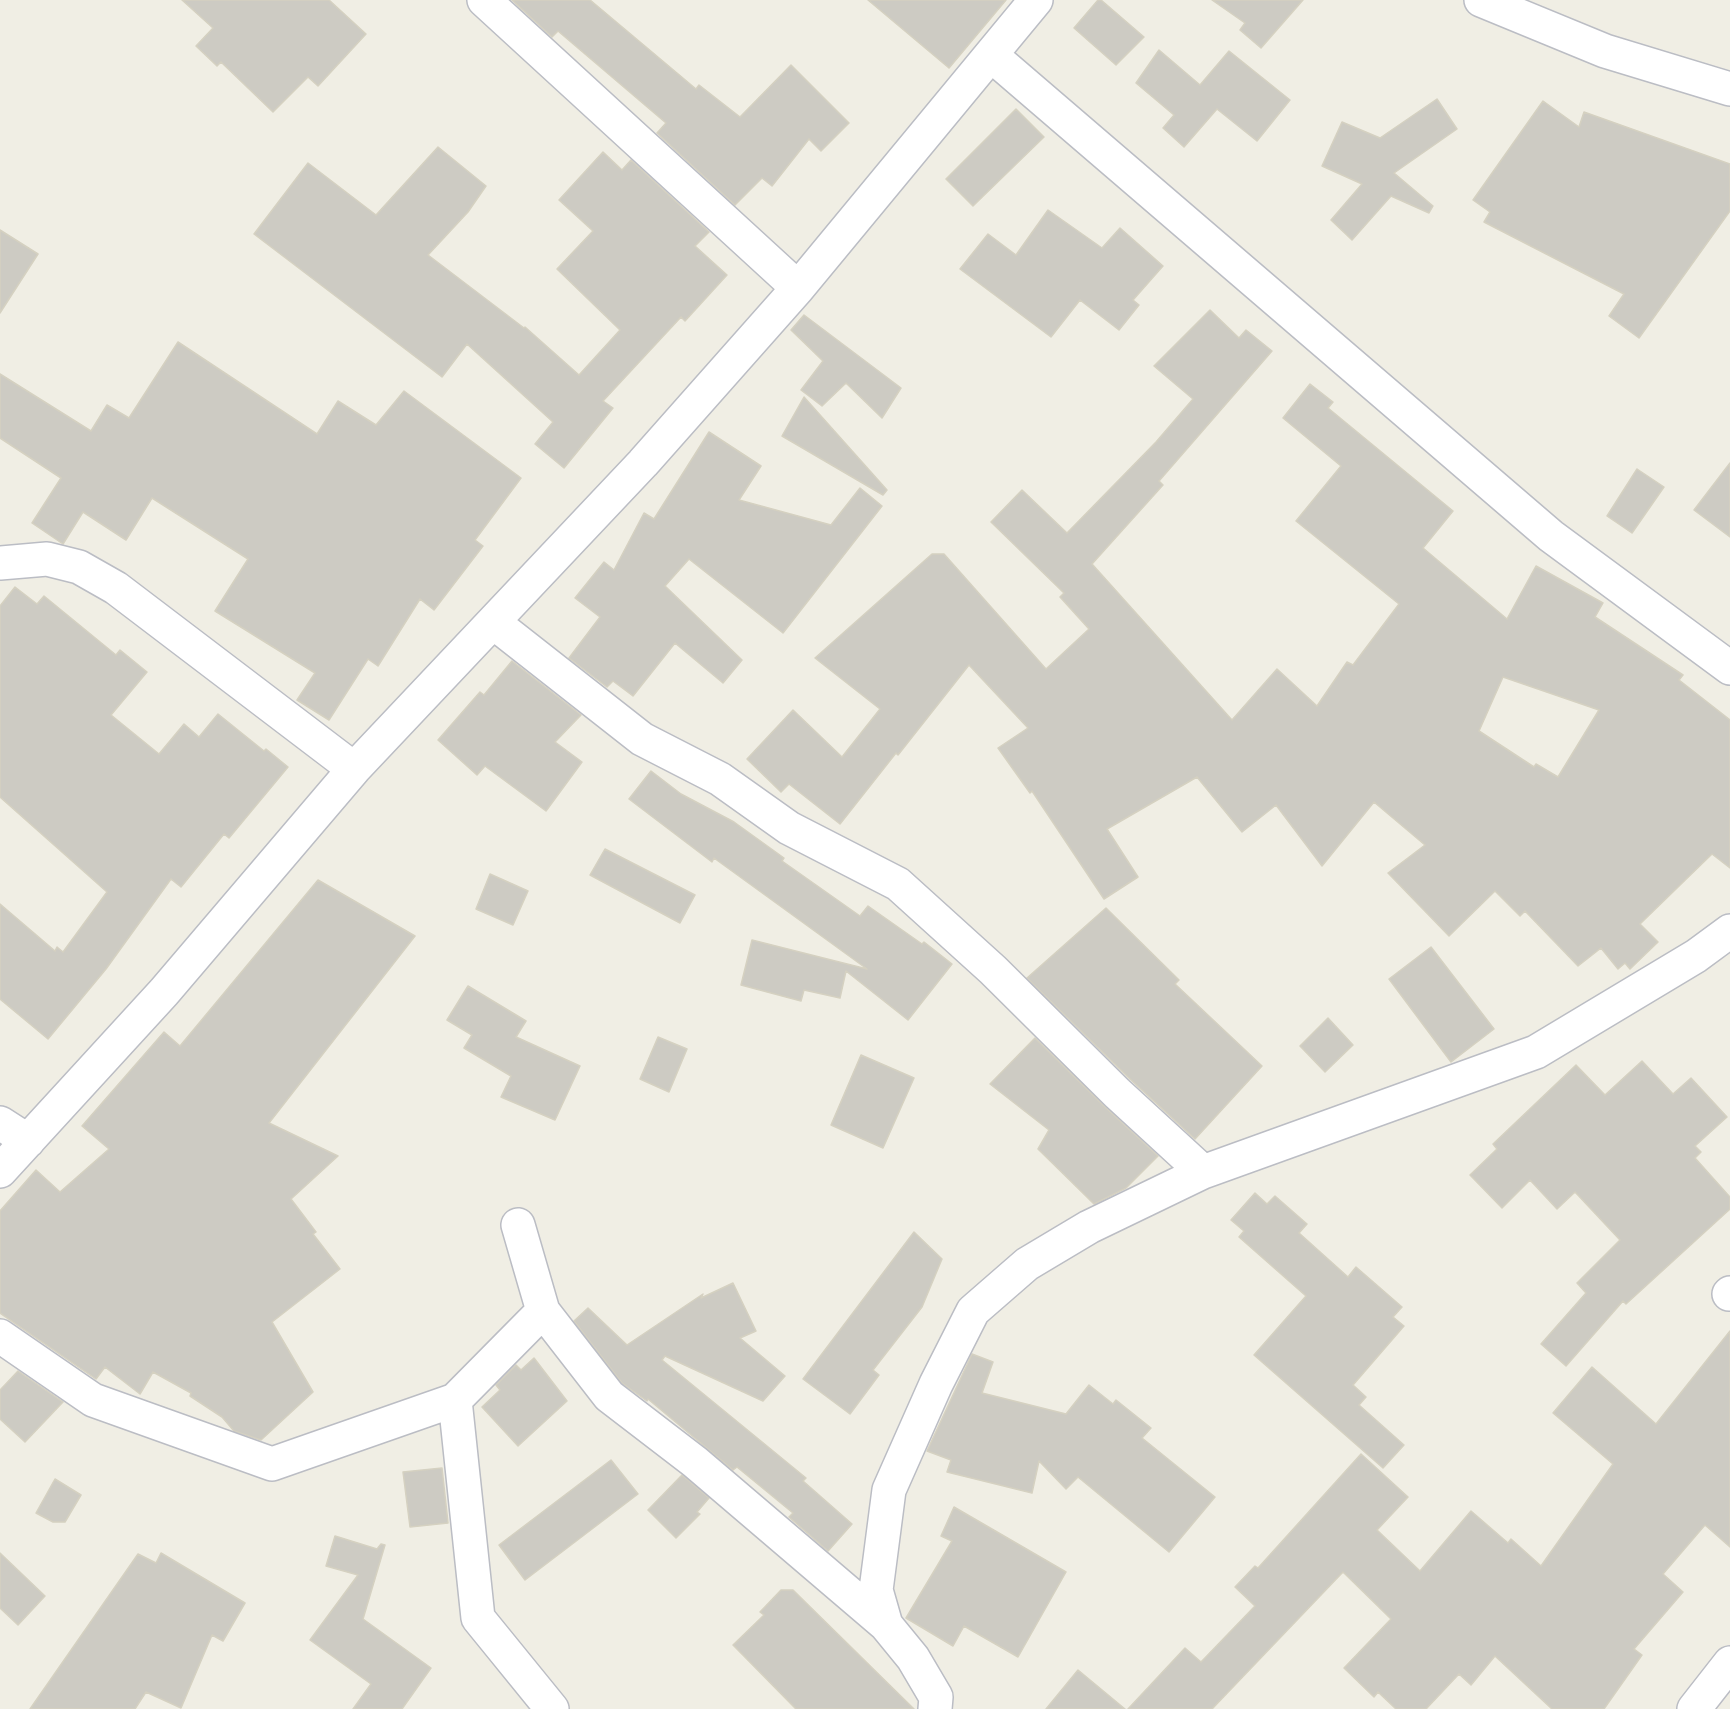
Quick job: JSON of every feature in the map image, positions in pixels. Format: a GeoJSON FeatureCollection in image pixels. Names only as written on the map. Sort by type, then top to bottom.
{"type":"FeatureCollection","features":[{"type":"Feature","properties":{"kind":"street"},"geometry":{"type":"LineString","coordinates":[[484,0],[798,288]]}},
{"type":"Feature","properties":{"kind":"street"},"geometry":{"type":"LineString","coordinates":[[0,1171],[164,992],[354,769],[643,463],[798,288],[1036,0]]}},
{"type":"Feature","properties":{"kind":"street"},"geometry":{"type":"LineString","coordinates":[[1481,0],[1605,51],[1730,89]]}},
{"type":"Feature","properties":{"kind":"street"},"geometry":{"type":"LineString","coordinates":[[991,55],[1551,536],[1730,668]]}},
{"type":"Feature","properties":{"kind":"street"},"geometry":{"type":"LineString","coordinates":[[0,563],[46,559],[79,567],[117,588],[354,769]]}},
{"type":"Feature","properties":{"kind":"street"},"geometry":{"type":"LineString","coordinates":[[493,622],[642,739],[720,778],[789,828],[898,884],[993,970],[1117,1093],[1203,1172]]}},
{"type":"Feature","properties":{"kind":"street"},"geometry":{"type":"LineString","coordinates":[[886,1625],[876,1590],[890,1490],[936,1384],[973,1311],[1027,1264],[1089,1227],[1203,1172],[1536,1052],[1696,956],[1730,931]]}},
{"type":"Feature","properties":{"kind":"street"},"geometry":{"type":"LineString","coordinates":[[0,1123],[28,1141]]}},
{"type":"Feature","properties":{"kind":"street"},"geometry":{"type":"LineString","coordinates":[[518,1225],[543,1311],[609,1396],[695,1462],[886,1625],[913,1658],[936,1697],[935,1709]]}},
{"type":"Feature","properties":{"kind":"street"},"geometry":{"type":"LineString","coordinates":[[0,1336],[93,1400],[272,1464],[455,1400],[543,1311]]}},
{"type":"Feature","properties":{"kind":"street"},"geometry":{"type":"LineString","coordinates":[[455,1400],[478,1618],[552,1709]]}},
{"type":"Feature","properties":{"kind":"street"},"geometry":{"type":"LineString","coordinates":[[1694,1709],[1730,1663]]}},
{"type":"Feature","properties":{"kind":"building"},"geometry":{"type":"Polygon","coordinates":[[[182,0],[329,0],[366,34],[318,86],[308,77],[273,112],[221,62],[217,66],[196,46],[213,28],[182,0]]]}},
{"type":"Feature","properties":{"kind":"building"},"geometry":{"type":"Polygon","coordinates":[[[512,0],[590,0],[696,89],[699,85],[740,117],[791,65],[849,123],[821,151],[809,139],[772,186],[762,178],[735,205],[657,133],[666,123],[558,31],[552,37],[512,0]]]}},
{"type":"Feature","properties":{"kind":"building"},"geometry":{"type":"Polygon","coordinates":[[[868,0],[1006,0],[949,68],[868,0]]]}},
{"type":"Feature","properties":{"kind":"building"},"geometry":{"type":"Polygon","coordinates":[[[1098,0],[1101,0],[1144,37],[1116,65],[1074,28],[1098,0]]]}},
{"type":"Feature","properties":{"kind":"building"},"geometry":{"type":"Polygon","coordinates":[[[1212,0],[1303,0],[1261,48],[1240,30],[1245,23],[1212,0]]]}},
{"type":"Feature","properties":{"kind":"building"},"geometry":{"type":"Polygon","coordinates":[[[1159,50],[1200,85],[1229,51],[1290,100],[1257,141],[1217,109],[1184,147],[1163,128],[1174,115],[1136,83],[1159,50]]]}},
{"type":"Feature","properties":{"kind":"building"},"geometry":{"type":"Polygon","coordinates":[[[1437,99],[1457,129],[1394,173],[1433,206],[1429,213],[1391,196],[1352,240],[1331,220],[1362,184],[1322,166],[1342,122],[1380,138],[1437,99]]]}},
{"type":"Feature","properties":{"kind":"building"},"geometry":{"type":"Polygon","coordinates":[[[1543,101],[1579,127],[1584,112],[1730,164],[1730,211],[1639,338],[1609,316],[1624,294],[1484,222],[1490,212],[1473,200],[1543,101]]]}},
{"type":"Feature","properties":{"kind":"building"},"geometry":{"type":"Polygon","coordinates":[[[1016,109],[1044,137],[973,206],[946,179],[1016,109]]]}},
{"type":"Feature","properties":{"kind":"building"},"geometry":{"type":"Polygon","coordinates":[[[438,147],[486,186],[468,212],[428,255],[525,327],[579,375],[620,330],[557,269],[593,231],[559,200],[603,152],[622,170],[631,160],[709,232],[695,246],[727,275],[685,321],[681,317],[603,401],[613,408],[564,468],[535,444],[553,422],[467,344],[442,377],[254,234],[308,163],[376,215],[438,147]]]}},
{"type":"Feature","properties":{"kind":"building"},"geometry":{"type":"Polygon","coordinates":[[[1048,210],[1102,248],[1120,228],[1163,266],[1133,300],[1139,305],[1119,330],[1080,300],[1051,337],[960,269],[988,234],[1016,255],[1048,210]]]}},
{"type":"Feature","properties":{"kind":"building"},"geometry":{"type":"Polygon","coordinates":[[[0,230],[38,254],[0,313],[0,230]]]}},
{"type":"Feature","properties":{"kind":"building"},"geometry":{"type":"Polygon","coordinates":[[[1210,310],[1239,338],[1246,330],[1272,351],[1159,481],[1163,485],[1092,564],[1232,720],[1277,669],[1317,706],[1347,662],[1353,665],[1399,604],[1296,521],[1341,466],[1283,418],[1310,384],[1333,402],[1328,408],[1453,511],[1423,548],[1507,619],[1536,566],[1603,603],[1595,617],[1683,675],[1679,680],[1730,720],[1730,868],[1712,854],[1640,924],[1658,942],[1630,969],[1625,963],[1618,969],[1601,948],[1578,966],[1525,911],[1520,916],[1495,891],[1449,936],[1388,873],[1425,845],[1374,802],[1322,866],[1276,805],[1242,832],[1197,777],[1107,829],[1138,877],[1104,899],[1032,791],[1030,793],[998,748],[1028,728],[969,665],[840,824],[789,784],[781,792],[747,759],[793,710],[842,757],[880,709],[815,658],[932,554],[944,554],[1046,669],[1089,629],[1060,597],[1064,593],[991,522],[1022,490],[1067,533],[1156,442],[1193,399],[1154,366],[1210,310]],[[1503,677],[1479,731],[1534,767],[1536,764],[1558,777],[1599,710],[1503,677]]]}},
{"type":"Feature","properties":{"kind":"building"},"geometry":{"type":"Polygon","coordinates":[[[804,315],[901,388],[882,418],[846,383],[822,406],[801,390],[823,361],[791,330],[804,315]]]}},
{"type":"Feature","properties":{"kind":"building"},"geometry":{"type":"Polygon","coordinates":[[[178,342],[317,434],[338,401],[376,425],[404,391],[521,478],[475,540],[483,546],[434,610],[420,599],[378,666],[368,659],[329,720],[297,700],[315,673],[215,611],[248,559],[152,498],[126,540],[83,512],[63,544],[32,523],[61,478],[0,438],[0,374],[91,431],[107,405],[129,418],[178,342]]]}},
{"type":"Feature","properties":{"kind":"building"},"geometry":{"type":"Polygon","coordinates":[[[804,397],[887,490],[883,495],[782,436],[804,397]]]}},
{"type":"Feature","properties":{"kind":"building"},"geometry":{"type":"Polygon","coordinates":[[[709,432],[761,466],[739,500],[831,525],[860,488],[882,506],[783,633],[689,559],[665,586],[742,660],[723,683],[675,643],[633,696],[613,681],[607,687],[569,658],[600,617],[575,598],[604,562],[614,570],[644,513],[654,519],[709,432]]]}},
{"type":"Feature","properties":{"kind":"building"},"geometry":{"type":"Polygon","coordinates":[[[1730,463],[1730,537],[1694,510],[1730,463]]]}},
{"type":"Feature","properties":{"kind":"building"},"geometry":{"type":"Polygon","coordinates":[[[1637,469],[1664,487],[1632,533],[1607,516],[1637,469]]]}},
{"type":"Feature","properties":{"kind":"building"},"geometry":{"type":"Polygon","coordinates":[[[15,587],[37,604],[44,596],[116,655],[120,650],[147,672],[111,715],[159,754],[184,724],[199,737],[218,714],[288,767],[229,838],[224,834],[181,887],[171,879],[106,969],[48,1039],[0,999],[0,904],[55,951],[57,947],[63,952],[107,892],[0,797],[0,606],[15,587]]]}},
{"type":"Feature","properties":{"kind":"building"},"geometry":{"type":"Polygon","coordinates":[[[512,661],[581,715],[555,742],[582,762],[546,811],[485,766],[477,775],[438,740],[480,692],[484,695],[512,661]]]}},
{"type":"Feature","properties":{"kind":"building"},"geometry":{"type":"Polygon","coordinates":[[[651,771],[681,794],[734,822],[784,858],[782,861],[860,916],[868,906],[922,944],[924,942],[952,964],[908,1020],[846,971],[840,998],[804,990],[801,1001],[741,985],[752,940],[867,969],[714,858],[712,862],[629,799],[651,771]]]}},
{"type":"Feature","properties":{"kind":"building"},"geometry":{"type":"Polygon","coordinates":[[[605,849],[695,895],[680,923],[590,875],[605,849]]]}},
{"type":"Feature","properties":{"kind":"building"},"geometry":{"type":"Polygon","coordinates":[[[490,874],[528,891],[513,925],[476,909],[490,874]]]}},
{"type":"Feature","properties":{"kind":"building"},"geometry":{"type":"Polygon","coordinates":[[[318,880],[415,936],[269,1123],[338,1156],[291,1199],[316,1232],[313,1234],[340,1269],[272,1322],[313,1392],[261,1440],[234,1431],[222,1417],[190,1396],[191,1393],[153,1372],[140,1394],[105,1367],[96,1379],[0,1313],[0,1211],[36,1170],[60,1192],[109,1149],[82,1126],[164,1032],[180,1046],[318,880]]]}},
{"type":"Feature","properties":{"kind":"building"},"geometry":{"type":"Polygon","coordinates":[[[1106,908],[1179,980],[1175,984],[1262,1066],[1195,1139],[1027,978],[1106,908]]]}},
{"type":"Feature","properties":{"kind":"building"},"geometry":{"type":"Polygon","coordinates":[[[1431,947],[1494,1029],[1451,1062],[1389,979],[1431,947]]]}},
{"type":"Feature","properties":{"kind":"building"},"geometry":{"type":"Polygon","coordinates":[[[468,986],[526,1021],[516,1037],[580,1066],[555,1120],[501,1097],[511,1076],[464,1048],[472,1035],[447,1020],[468,986]]]}},
{"type":"Feature","properties":{"kind":"building"},"geometry":{"type":"Polygon","coordinates":[[[1328,1018],[1353,1045],[1325,1072],[1300,1046],[1328,1018]]]}},
{"type":"Feature","properties":{"kind":"building"},"geometry":{"type":"Polygon","coordinates":[[[658,1037],[687,1049],[669,1092],[640,1079],[658,1037]]]}},
{"type":"Feature","properties":{"kind":"building"},"geometry":{"type":"Polygon","coordinates":[[[1035,1038],[1158,1156],[1126,1188],[1094,1204],[1038,1149],[1049,1130],[990,1084],[1035,1038]]]}},
{"type":"Feature","properties":{"kind":"building"},"geometry":{"type":"Polygon","coordinates":[[[861,1055],[914,1078],[883,1148],[831,1125],[861,1055]]]}},
{"type":"Feature","properties":{"kind":"building"},"geometry":{"type":"Polygon","coordinates":[[[1642,1061],[1673,1094],[1691,1078],[1727,1117],[1695,1146],[1701,1152],[1695,1158],[1730,1197],[1730,1209],[1626,1304],[1623,1301],[1566,1366],[1541,1344],[1586,1293],[1577,1283],[1620,1240],[1575,1192],[1557,1209],[1530,1180],[1502,1208],[1470,1175],[1497,1149],[1493,1144],[1576,1065],[1605,1095],[1642,1061]]]}},
{"type":"Feature","properties":{"kind":"building"},"geometry":{"type":"Polygon","coordinates":[[[1255,1193],[1267,1204],[1275,1196],[1307,1224],[1299,1233],[1348,1277],[1356,1267],[1402,1307],[1393,1317],[1404,1326],[1353,1385],[1366,1397],[1359,1405],[1404,1445],[1383,1468],[1254,1355],[1306,1296],[1239,1237],[1244,1231],[1231,1220],[1255,1193]]]}},
{"type":"Feature","properties":{"kind":"building"},"geometry":{"type":"Polygon","coordinates":[[[914,1232],[942,1259],[922,1307],[873,1370],[879,1375],[850,1414],[803,1379],[914,1232]]]}},
{"type":"Feature","properties":{"kind":"building"},"geometry":{"type":"Polygon","coordinates":[[[733,1283],[756,1331],[740,1338],[785,1376],[763,1401],[665,1356],[662,1360],[806,1478],[803,1481],[852,1524],[828,1551],[789,1517],[793,1513],[737,1467],[733,1470],[648,1399],[647,1401],[622,1383],[574,1321],[588,1308],[627,1345],[703,1294],[701,1298],[733,1283]]]}},
{"type":"Feature","properties":{"kind":"building"},"geometry":{"type":"Polygon","coordinates":[[[1730,1331],[1730,1547],[1705,1525],[1663,1574],[1683,1592],[1634,1649],[1642,1655],[1604,1709],[1552,1709],[1495,1656],[1471,1685],[1459,1674],[1426,1709],[1396,1709],[1378,1692],[1374,1697],[1344,1668],[1391,1619],[1343,1572],[1212,1709],[1128,1709],[1185,1648],[1201,1662],[1255,1606],[1235,1587],[1255,1566],[1258,1568],[1361,1454],[1408,1497],[1377,1530],[1420,1571],[1471,1511],[1508,1543],[1511,1539],[1541,1566],[1613,1464],[1553,1413],[1592,1367],[1656,1424],[1730,1331]]]}},
{"type":"Feature","properties":{"kind":"building"},"geometry":{"type":"Polygon","coordinates":[[[972,1354],[993,1362],[982,1393],[1066,1414],[1089,1385],[1113,1404],[1116,1400],[1151,1428],[1142,1438],[1215,1497],[1169,1552],[1078,1477],[1066,1489],[1039,1461],[1032,1493],[947,1472],[951,1460],[927,1451],[972,1354]]]}},
{"type":"Feature","properties":{"kind":"building"},"geometry":{"type":"Polygon","coordinates":[[[534,1358],[567,1401],[518,1446],[482,1407],[500,1390],[496,1385],[516,1365],[521,1370],[534,1358]]]}},
{"type":"Feature","properties":{"kind":"building"},"geometry":{"type":"Polygon","coordinates":[[[18,1371],[63,1402],[25,1442],[0,1419],[0,1390],[18,1371]]]}},
{"type":"Feature","properties":{"kind":"building"},"geometry":{"type":"Polygon","coordinates":[[[611,1460],[638,1494],[525,1580],[499,1545],[611,1460]]]}},
{"type":"Feature","properties":{"kind":"building"},"geometry":{"type":"Polygon","coordinates":[[[442,1468],[448,1523],[410,1527],[403,1472],[442,1468]]]}},
{"type":"Feature","properties":{"kind":"building"},"geometry":{"type":"Polygon","coordinates":[[[682,1475],[709,1498],[697,1512],[700,1514],[676,1538],[648,1510],[682,1475]]]}},
{"type":"Feature","properties":{"kind":"building"},"geometry":{"type":"Polygon","coordinates":[[[55,1479],[81,1495],[65,1522],[53,1522],[36,1513],[55,1479]]]}},
{"type":"Feature","properties":{"kind":"building"},"geometry":{"type":"Polygon","coordinates":[[[954,1507],[1066,1572],[1018,1657],[964,1626],[953,1646],[906,1618],[952,1541],[941,1536],[954,1507]]]}},
{"type":"Feature","properties":{"kind":"building"},"geometry":{"type":"Polygon","coordinates":[[[335,1536],[377,1549],[381,1544],[385,1545],[363,1619],[431,1668],[402,1709],[353,1709],[371,1684],[310,1640],[358,1575],[326,1566],[335,1536]]]}},
{"type":"Feature","properties":{"kind":"building"},"geometry":{"type":"Polygon","coordinates":[[[0,1553],[45,1596],[18,1625],[0,1608],[0,1553]]]}},
{"type":"Feature","properties":{"kind":"building"},"geometry":{"type":"Polygon","coordinates":[[[161,1553],[245,1603],[223,1641],[212,1635],[181,1708],[146,1692],[135,1709],[30,1709],[138,1554],[156,1563],[161,1553]]]}},
{"type":"Feature","properties":{"kind":"building"},"geometry":{"type":"Polygon","coordinates":[[[781,1590],[793,1590],[914,1709],[796,1709],[733,1645],[764,1615],[760,1612],[781,1590]]]}},
{"type":"Feature","properties":{"kind":"building"},"geometry":{"type":"Polygon","coordinates":[[[1078,1670],[1125,1709],[1046,1709],[1078,1670]]]}}]}
